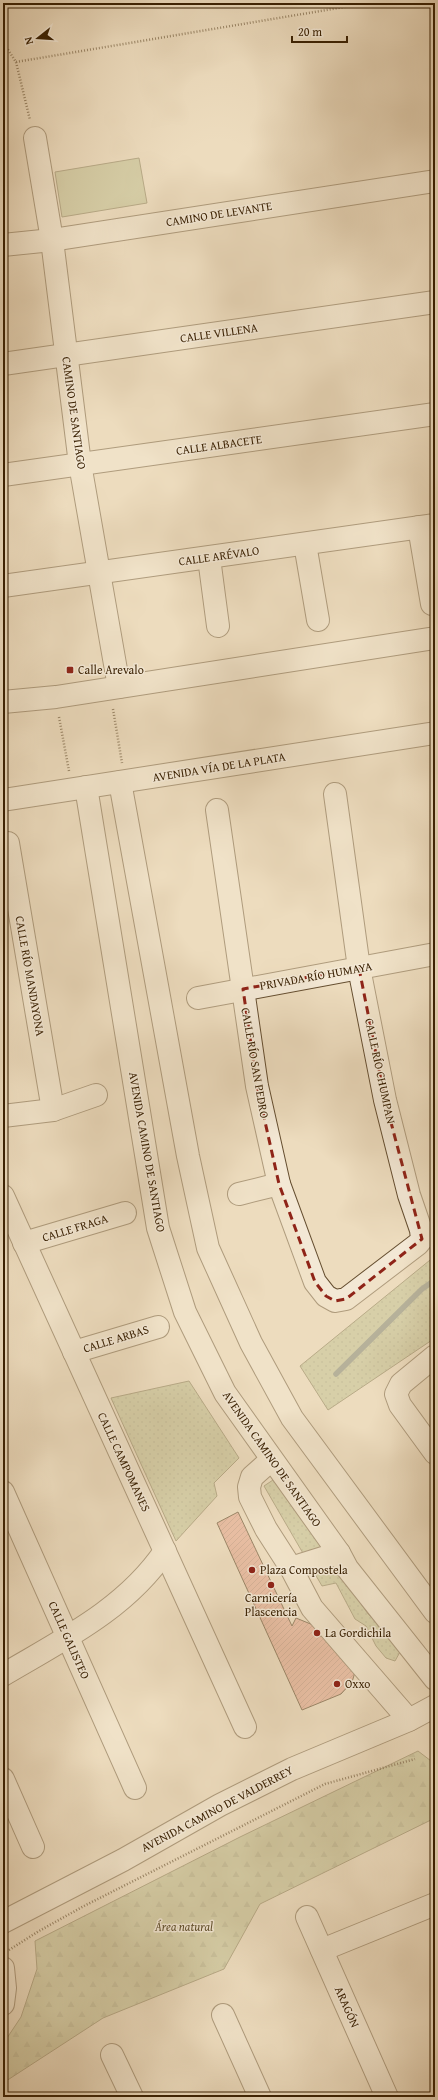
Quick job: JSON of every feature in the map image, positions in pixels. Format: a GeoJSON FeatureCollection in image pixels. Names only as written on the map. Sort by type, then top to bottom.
{"type":"FeatureCollection","features":[{"type":"Feature","properties":{"kind":"street","name":"CAMINO DE SANTIAGO"},"geometry":{"type":"LineString","coordinates":[[35,138],[52,240],[80,464],[99,574],[114,688]]}},
{"type":"Feature","properties":{"kind":"street","name":"CAMINO DE LEVANTE"},"geometry":{"type":"LineString","coordinates":[[3,245],[52,240],[435,180]]}},
{"type":"Feature","properties":{"kind":"street","name":"CALLE VILLENA"},"geometry":{"type":"LineString","coordinates":[[3,364],[435,302]]}},
{"type":"Feature","properties":{"kind":"street","name":"CALLE ALBACETE"},"geometry":{"type":"LineString","coordinates":[[3,474],[435,414]]}},
{"type":"Feature","properties":{"kind":"street","name":"CALLE ARÉVALO"},"geometry":{"type":"LineString","coordinates":[[3,586],[99,574],[427,526]]}},
{"type":"Feature","properties":{"kind":"street"},"geometry":{"type":"LineString","coordinates":[[427,526],[432,604]]}},
{"type":"Feature","properties":{"kind":"street"},"geometry":{"type":"LineString","coordinates":[[305,544],[318,620]]}},
{"type":"Feature","properties":{"kind":"street"},"geometry":{"type":"LineString","coordinates":[[209,558],[218,626]]}},
{"type":"Feature","properties":{"kind":"street"},"geometry":{"type":"LineString","coordinates":[[3,702],[56,697],[435,638]]}},
{"type":"Feature","properties":{"kind":"street","name":"AVENIDA VÍA DE LA PLATA"},"geometry":{"type":"LineString","coordinates":[[3,800],[435,733]]}},
{"type":"Feature","properties":{"kind":"street"},"geometry":{"type":"LineString","coordinates":[[122,782],[188,1156],[208,1248],[251,1343],[292,1418],[435,1612]]}},
{"type":"Feature","properties":{"kind":"street","name":"AVENIDA CAMINO DE SANTIAGO"},"geometry":{"type":"LineString","coordinates":[[79,788],[158,1228],[185,1312],[225,1393],[271,1460],[339,1552],[347,1568],[435,1679]]}},
{"type":"Feature","properties":{"kind":"street","name":"CALLE RÍO CHUMPAN"},"geometry":{"type":"LineString","coordinates":[[335,794],[359,968],[385,1100],[409,1195],[421,1230],[422,1239],[418,1244],[346,1299],[335,1301]]}},
{"type":"Feature","properties":{"kind":"street","name":"CALLE RÍO SAN PEDRO"},"geometry":{"type":"LineString","coordinates":[[217,810],[257,1086],[279,1184],[315,1282],[326,1296],[335,1301]]}},
{"type":"Feature","properties":{"kind":"street","name":"CALLE RÍO MANDAYONA"},"geometry":{"type":"LineString","coordinates":[[8,843],[53,1110]]}},
{"type":"Feature","properties":{"kind":"street","name":"PRIVADA RÍO HUMAYA"},"geometry":{"type":"LineString","coordinates":[[198,998],[435,954]]}},
{"type":"Feature","properties":{"kind":"street"},"geometry":{"type":"LineString","coordinates":[[3,1116],[53,1110],[96,1095]]}},
{"type":"Feature","properties":{"kind":"street"},"geometry":{"type":"LineString","coordinates":[[239,1194],[279,1184]]}},
{"type":"Feature","properties":{"kind":"street","name":"CALLE CAMPOMANES"},"geometry":{"type":"LineString","coordinates":[[3,1196],[245,1727]]}},
{"type":"Feature","properties":{"kind":"street","name":"CALLE FRAGA"},"geometry":{"type":"LineString","coordinates":[[24,1243],[125,1213]]}},
{"type":"Feature","properties":{"kind":"street","name":"CALLE ARBAS"},"geometry":{"type":"LineString","coordinates":[[74,1352],[158,1326]]}},
{"type":"Feature","properties":{"kind":"street"},"geometry":{"type":"LineString","coordinates":[[435,1356],[401,1384],[396,1394],[400,1405],[435,1453]]}},
{"type":"Feature","properties":{"kind":"street"},"geometry":{"type":"LineString","coordinates":[[271,1460],[252,1477],[249,1487],[250,1497],[266,1529],[291,1568],[312,1608],[409,1720]]}},
{"type":"Feature","properties":{"kind":"street","name":"CALLE GALISTEO"},"geometry":{"type":"LineString","coordinates":[[3,1492],[135,1788]]}},
{"type":"Feature","properties":{"kind":"street"},"geometry":{"type":"LineString","coordinates":[[3,1675],[104,1614],[121,1601],[155,1566],[165,1551]]}},
{"type":"Feature","properties":{"kind":"street"},"geometry":{"type":"LineString","coordinates":[[291,1568],[339,1552]]}},
{"type":"Feature","properties":{"kind":"street","name":"AVENIDA CAMINO DE VALDERREY"},"geometry":{"type":"LineString","coordinates":[[3,1922],[123,1860],[220,1805],[292,1769],[409,1720],[435,1706]]}},
{"type":"Feature","properties":{"kind":"street"},"geometry":{"type":"LineString","coordinates":[[3,1779],[33,1847]]}},
{"type":"Feature","properties":{"kind":"street"},"geometry":{"type":"LineString","coordinates":[[322,1950],[434,1908]]}},
{"type":"Feature","properties":{"kind":"street","name":"ARAGÓN"},"geometry":{"type":"LineString","coordinates":[[307,1916],[387,2097]]}},
{"type":"Feature","properties":{"kind":"street"},"geometry":{"type":"LineString","coordinates":[[3,1968],[5,1988],[3,2004]]}},
{"type":"Feature","properties":{"kind":"street"},"geometry":{"type":"LineString","coordinates":[[223,2015],[260,2097]]}},
{"type":"Feature","properties":{"kind":"street"},"geometry":{"type":"LineString","coordinates":[[112,2055],[132,2097]]}},
{"type":"Feature","properties":{"kind":"path"},"geometry":{"type":"LineString","coordinates":[[16,62],[368,3]]}},
{"type":"Feature","properties":{"kind":"path"},"geometry":{"type":"LineString","coordinates":[[3,42],[16,62],[35,138]]}},
{"type":"Feature","properties":{"kind":"path"},"geometry":{"type":"LineString","coordinates":[[114,688],[122,782]]}},
{"type":"Feature","properties":{"kind":"path"},"geometry":{"type":"LineString","coordinates":[[56,697],[79,788]]}},
{"type":"Feature","properties":{"kind":"path"},"geometry":{"type":"LineString","coordinates":[[3,1953],[84,1906],[326,1784],[415,1759]]}},
{"type":"Feature","properties":{"kind":"highlighted area"},"geometry":{"type":"Polygon","coordinates":[[[359,968],[385,1100],[422,1239],[346,1299],[335,1301],[326,1296],[315,1282],[279,1184],[257,1086],[243,989],[359,968]]]}},
{"type":"Feature","properties":{"kind":"green space"},"geometry":{"type":"Polygon","coordinates":[[[139,158],[147,203],[62,217],[55,172],[139,158]]]}},
{"type":"Feature","properties":{"kind":"green space"},"geometry":{"type":"Polygon","coordinates":[[[435,1256],[435,1338],[328,1410],[300,1366],[435,1256]]]}},
{"type":"Feature","properties":{"kind":"green space"},"geometry":{"type":"Polygon","coordinates":[[[189,1381],[239,1458],[214,1483],[217,1496],[176,1541],[111,1398],[189,1381]]]}},
{"type":"Feature","properties":{"kind":"green space"},"geometry":{"type":"Polygon","coordinates":[[[276,1478],[368,1614],[394,1639],[400,1652],[395,1661],[386,1658],[376,1646],[366,1626],[355,1619],[336,1583],[322,1586],[264,1486],[276,1478]]]}},
{"type":"Feature","properties":{"kind":"green space","name":"Área natural"},"geometry":{"type":"Polygon","coordinates":[[[418,1751],[435,1764],[435,1818],[260,1904],[224,1969],[103,2018],[3,2083],[3,2044],[21,2017],[37,1969],[35,1941],[240,1837],[418,1751]]]}},
{"type":"Feature","properties":{"kind":"building","name":"Plaza Compostela"},"geometry":{"type":"Polygon","coordinates":[[[238,1512],[292,1626],[296,1618],[318,1627],[320,1636],[338,1640],[356,1669],[352,1682],[341,1694],[302,1710],[217,1523],[238,1512]]]}},
{"type":"Feature","properties":{"kind":"waterway"},"geometry":{"type":"LineString","coordinates":[[336,1374],[422,1289],[435,1280]]}},
{"type":"Feature","properties":{"kind":"place","name":"Calle Arevalo"},"geometry":{"type":"Point","coordinates":[70,670]}},
{"type":"Feature","properties":{"kind":"place","name":"Plaza Compostela"},"geometry":{"type":"Point","coordinates":[252,1570]}},
{"type":"Feature","properties":{"kind":"place","name":"Carnicería Plascencia"},"geometry":{"type":"Point","coordinates":[271,1585]}},
{"type":"Feature","properties":{"kind":"place","name":"La Gordichila"},"geometry":{"type":"Point","coordinates":[317,1633]}},
{"type":"Feature","properties":{"kind":"place","name":"Oxxo"},"geometry":{"type":"Point","coordinates":[337,1684]}}]}
